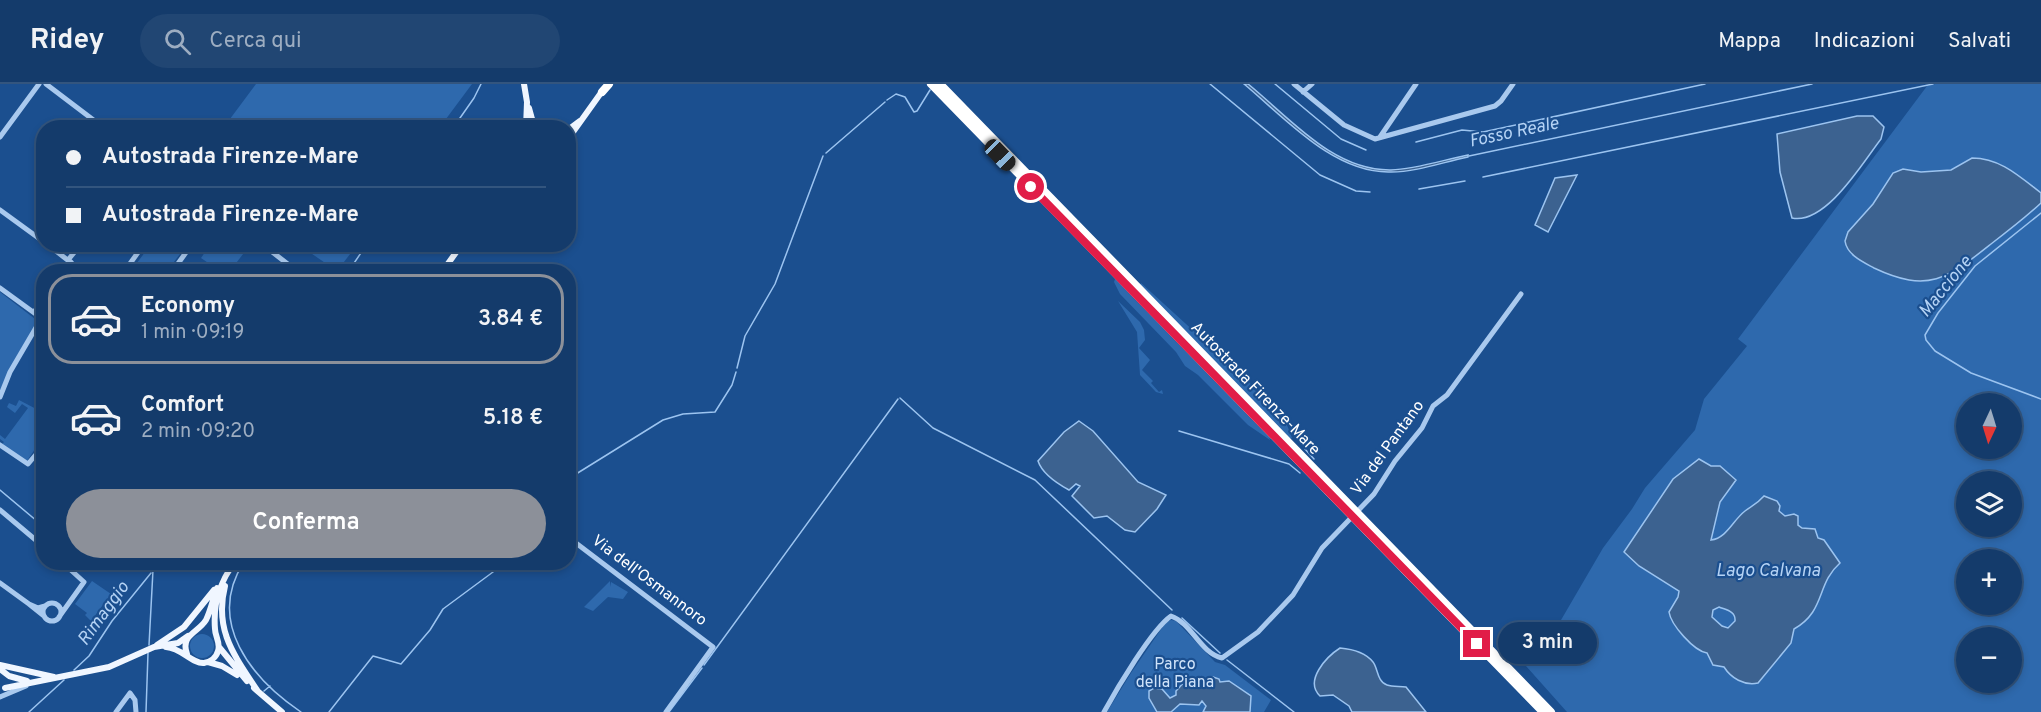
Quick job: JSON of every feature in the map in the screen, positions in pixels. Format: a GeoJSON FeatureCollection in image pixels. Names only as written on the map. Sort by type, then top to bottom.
{"type":"FeatureCollection","features":[{"type":"Feature","properties":{"kind":"highway","name":"Autostrada Firenze-Mare"},"geometry":{"type":"LineString","coordinates":[[936,85],[1552,712]]}},
{"type":"Feature","properties":{"kind":"highway","name":"Autostrada Firenze-Mare"},"geometry":{"type":"LineString","coordinates":[[936,85],[1543,712]]}},
{"type":"Feature","properties":{"kind":"main road"},"geometry":{"type":"LineString","coordinates":[[524,87],[533,120]]}},
{"type":"Feature","properties":{"kind":"main road"},"geometry":{"type":"LineString","coordinates":[[576,129],[606,87]]}},
{"type":"Feature","properties":{"kind":"main road"},"geometry":{"type":"LineString","coordinates":[[526,120],[527,102]]}},
{"type":"Feature","properties":{"kind":"main road"},"geometry":{"type":"LineString","coordinates":[[576,123],[589,112]]}},
{"type":"Feature","properties":{"kind":"main road"},"geometry":{"type":"LineString","coordinates":[[154,647],[178,643],[197,630],[208,615],[217,586],[225,570]]}},
{"type":"Feature","properties":{"kind":"main road"},"geometry":{"type":"LineString","coordinates":[[230,570],[219,594],[214,616],[216,636],[219,647],[254,688]]}},
{"type":"Feature","properties":{"kind":"main road"},"geometry":{"type":"LineString","coordinates":[[231,570],[223,595],[222,614],[226,637],[233,654],[254,688]]}},
{"type":"Feature","properties":{"kind":"main road"},"geometry":{"type":"LineString","coordinates":[[2,692],[16,685],[32,685],[109,667],[144,652],[184,627],[217,586]]}},
{"type":"Feature","properties":{"kind":"main road"},"geometry":{"type":"LineString","coordinates":[[197,630],[206,630],[216,636]]}},
{"type":"Feature","properties":{"kind":"main road"},"geometry":{"type":"LineString","coordinates":[[188,636],[185,647],[196,662],[207,662],[226,668],[282,712]]}},
{"type":"Feature","properties":{"kind":"main road"},"geometry":{"type":"LineString","coordinates":[[154,647],[171,648],[188,654]]}},
{"type":"Feature","properties":{"kind":"main road"},"geometry":{"type":"LineString","coordinates":[[207,662],[215,657],[219,647]]}},
{"type":"Feature","properties":{"kind":"main road"},"geometry":{"type":"LineString","coordinates":[[0,667],[60,677]]}},
{"type":"Feature","properties":{"kind":"main road"},"geometry":{"type":"LineString","coordinates":[[0,667],[8,680],[2,692]]}},
{"type":"Feature","properties":{"kind":"main road"},"geometry":{"type":"LineString","coordinates":[[6,675],[21,681],[49,680]]}},
{"type":"Feature","properties":{"kind":"street"},"geometry":{"type":"LineString","coordinates":[[0,137],[39,84]]}},
{"type":"Feature","properties":{"kind":"street"},"geometry":{"type":"LineString","coordinates":[[46,84],[93,120]]}},
{"type":"Feature","properties":{"kind":"street"},"geometry":{"type":"LineString","coordinates":[[1294,84],[1353,131],[1373,139],[1495,106],[1502,101],[1513,84]]}},
{"type":"Feature","properties":{"kind":"street"},"geometry":{"type":"LineString","coordinates":[[1303,92],[1312,84]]}},
{"type":"Feature","properties":{"kind":"street"},"geometry":{"type":"LineString","coordinates":[[1380,137],[1416,84]]}},
{"type":"Feature","properties":{"kind":"street"},"geometry":{"type":"LineString","coordinates":[[0,210],[36,236]]}},
{"type":"Feature","properties":{"kind":"street"},"geometry":{"type":"LineString","coordinates":[[58,252],[74,264]]}},
{"type":"Feature","properties":{"kind":"street"},"geometry":{"type":"LineString","coordinates":[[68,264],[76,252]]}},
{"type":"Feature","properties":{"kind":"street"},"geometry":{"type":"LineString","coordinates":[[272,252],[288,264]]}},
{"type":"Feature","properties":{"kind":"street"},"geometry":{"type":"LineString","coordinates":[[0,288],[34,312],[36,309]]}},
{"type":"Feature","properties":{"kind":"street","name":"Via del Pantano"},"geometry":{"type":"LineString","coordinates":[[1104,712],[1129,670],[1168,618],[1174,617],[1179,620],[1208,651],[1222,658],[1258,632],[1293,595],[1322,548],[1366,503],[1422,428],[1433,406],[1447,395],[1521,294]]}},
{"type":"Feature","properties":{"kind":"street"},"geometry":{"type":"LineString","coordinates":[[0,397],[10,372],[36,329]]}},
{"type":"Feature","properties":{"kind":"street"},"geometry":{"type":"LineString","coordinates":[[0,445],[28,464],[36,454]]}},
{"type":"Feature","properties":{"kind":"street"},"geometry":{"type":"LineString","coordinates":[[0,510],[36,540]]}},
{"type":"Feature","properties":{"kind":"street","name":"Via dell'Osmannoro"},"geometry":{"type":"LineString","coordinates":[[576,543],[713,647],[666,712]]}},
{"type":"Feature","properties":{"kind":"street"},"geometry":{"type":"LineString","coordinates":[[0,583],[47,619],[54,620],[59,617],[84,582],[71,570]]}},
{"type":"Feature","properties":{"kind":"street"},"geometry":{"type":"LineString","coordinates":[[29,604],[38,608],[51,603],[58,605],[61,611],[59,617]]}},
{"type":"Feature","properties":{"kind":"street"},"geometry":{"type":"LineString","coordinates":[[46,606],[44,613],[47,619]]}},
{"type":"Feature","properties":{"kind":"street"},"geometry":{"type":"LineString","coordinates":[[116,712],[130,693],[135,700],[136,712]]}},
{"type":"Feature","properties":{"kind":"green space"},"geometry":{"type":"Polygon","coordinates":[[[256,84],[472,84],[445,120],[229,120],[256,84]]]}},
{"type":"Feature","properties":{"kind":"green space"},"geometry":{"type":"Polygon","coordinates":[[[1935,84],[2041,84],[2041,712],[1567,712],[1526,666],[1536,648],[1561,620],[1603,548],[1645,488],[1695,430],[1704,399],[1747,346],[1738,339],[1927,86],[1935,84]]]}},
{"type":"Feature","properties":{"kind":"green space"},"geometry":{"type":"Polygon","coordinates":[[[145,252],[182,252],[172,264],[136,264],[145,252]]]}},
{"type":"Feature","properties":{"kind":"green space"},"geometry":{"type":"Polygon","coordinates":[[[205,252],[245,252],[235,264],[210,264],[201,258],[205,252]]]}},
{"type":"Feature","properties":{"kind":"green space"},"geometry":{"type":"Polygon","coordinates":[[[309,252],[352,252],[342,264],[327,264],[309,252]]]}},
{"type":"Feature","properties":{"kind":"green space"},"geometry":{"type":"Polygon","coordinates":[[[1115,279],[1270,440],[1248,425],[1198,375],[1185,366],[1176,352],[1120,294],[1114,282],[1115,279]]]}},
{"type":"Feature","properties":{"kind":"green space"},"geometry":{"type":"Polygon","coordinates":[[[1141,283],[1197,334],[1217,346],[1287,425],[1292,438],[1290,439],[1140,285],[1141,283]]]}},
{"type":"Feature","properties":{"kind":"green space"},"geometry":{"type":"Polygon","coordinates":[[[0,292],[35,319],[36,325],[0,391],[0,292]]]}},
{"type":"Feature","properties":{"kind":"green space"},"geometry":{"type":"Polygon","coordinates":[[[1118,301],[1140,322],[1144,330],[1145,340],[1139,348],[1150,360],[1142,370],[1153,381],[1151,383],[1159,392],[1162,390],[1163,394],[1156,392],[1140,375],[1137,332],[1118,301]]]}},
{"type":"Feature","properties":{"kind":"green space"},"geometry":{"type":"Polygon","coordinates":[[[19,400],[36,409],[36,448],[27,461],[2,444],[4,442],[0,439],[0,435],[5,439],[28,408],[22,404],[15,413],[7,407],[9,403],[16,406],[19,400]]]}},
{"type":"Feature","properties":{"kind":"green space"},"geometry":{"type":"Polygon","coordinates":[[[92,581],[111,594],[91,621],[85,615],[87,613],[75,604],[92,581]]]}},
{"type":"Feature","properties":{"kind":"green space"},"geometry":{"type":"Polygon","coordinates":[[[610,581],[610,587],[611,582],[628,592],[623,599],[608,597],[593,611],[584,607],[610,581]]]}},
{"type":"Feature","properties":{"kind":"green space","name":"Parco della Piana"},"geometry":{"type":"Polygon","coordinates":[[[1176,621],[1215,662],[1225,665],[1271,700],[1264,712],[1107,712],[1166,622],[1176,621]]]}},
{"type":"Feature","properties":{"kind":"green space"},"geometry":{"type":"Polygon","coordinates":[[[202,634],[207,635],[213,641],[213,651],[207,657],[202,658],[197,657],[191,651],[190,646],[191,641],[197,635],[202,634]]]}},
{"type":"Feature","properties":{"kind":"water"},"geometry":{"type":"Polygon","coordinates":[[[1244,84],[1248,84],[1314,140],[1350,162],[1370,168],[1391,170],[1468,155],[1468,157],[1401,172],[1370,170],[1350,164],[1330,154],[1312,141],[1244,84]]]}},
{"type":"Feature","properties":{"kind":"water"},"geometry":{"type":"Polygon","coordinates":[[[1857,116],[1873,116],[1884,127],[1881,139],[1854,176],[1830,202],[1818,212],[1805,218],[1792,218],[1780,172],[1777,134],[1857,116]]]}},
{"type":"Feature","properties":{"kind":"water"},"geometry":{"type":"Polygon","coordinates":[[[1972,158],[1992,161],[2009,169],[2041,193],[2041,203],[1962,266],[1937,279],[1909,280],[1874,268],[1856,258],[1846,246],[1848,232],[1873,204],[1893,173],[1903,169],[1921,172],[1951,170],[1972,158]]]}},
{"type":"Feature","properties":{"kind":"water"},"geometry":{"type":"Polygon","coordinates":[[[1577,175],[1548,232],[1535,225],[1555,178],[1577,175]]]}},
{"type":"Feature","properties":{"kind":"water"},"geometry":{"type":"Polygon","coordinates":[[[1079,421],[1093,431],[1138,482],[1166,495],[1157,509],[1135,532],[1125,530],[1107,516],[1094,518],[1072,496],[1080,486],[1076,484],[1069,490],[1051,478],[1040,465],[1038,461],[1064,432],[1079,421]]]}},
{"type":"Feature","properties":{"kind":"water","name":"Lago Calvana"},"geometry":{"type":"Polygon","coordinates":[[[1699,459],[1711,466],[1720,466],[1736,480],[1720,502],[1711,540],[1721,536],[1745,511],[1764,496],[1777,501],[1780,506],[1779,511],[1785,516],[1794,514],[1798,516],[1798,525],[1802,528],[1815,529],[1818,538],[1824,540],[1840,563],[1832,571],[1811,614],[1794,629],[1791,643],[1758,683],[1738,680],[1724,667],[1713,665],[1707,653],[1690,643],[1678,630],[1669,612],[1679,591],[1639,566],[1624,552],[1673,479],[1699,459]],[[1719,607],[1713,610],[1712,617],[1728,628],[1735,621],[1734,615],[1719,607]]]}},
{"type":"Feature","properties":{"kind":"water"},"geometry":{"type":"Polygon","coordinates":[[[1340,648],[1362,653],[1373,662],[1379,678],[1384,683],[1406,687],[1426,712],[1352,712],[1349,706],[1333,695],[1320,696],[1314,683],[1316,677],[1323,663],[1340,648]]]}},
{"type":"Feature","properties":{"kind":"water"},"geometry":{"type":"Polygon","coordinates":[[[1213,677],[1219,679],[1220,682],[1229,681],[1251,696],[1250,712],[1203,712],[1206,706],[1202,701],[1199,705],[1180,704],[1171,712],[1157,712],[1149,698],[1149,691],[1154,688],[1162,689],[1170,698],[1176,695],[1176,691],[1187,679],[1204,684],[1213,677]]]}},
{"type":"Feature","properties":{"kind":"waterway"},"geometry":{"type":"LineString","coordinates":[[459,120],[481,84]]}},
{"type":"Feature","properties":{"kind":"waterway"},"geometry":{"type":"LineString","coordinates":[[1210,84],[1320,175],[1356,191],[1370,192]]}},
{"type":"Feature","properties":{"kind":"waterway"},"geometry":{"type":"LineString","coordinates":[[1275,84],[1341,139],[1366,150]]}},
{"type":"Feature","properties":{"kind":"waterway"},"geometry":{"type":"LineString","coordinates":[[1416,142],[1462,130],[1483,132],[1705,84]]}},
{"type":"Feature","properties":{"kind":"waterway","name":"Fosso Reale"},"geometry":{"type":"LineString","coordinates":[[1469,156],[1812,84]]}},
{"type":"Feature","properties":{"kind":"waterway"},"geometry":{"type":"LineString","coordinates":[[1483,177],[1933,84]]}},
{"type":"Feature","properties":{"kind":"waterway"},"geometry":{"type":"LineString","coordinates":[[887,100],[896,94],[905,97],[914,112],[917,111],[930,90]]}},
{"type":"Feature","properties":{"kind":"waterway"},"geometry":{"type":"LineString","coordinates":[[826,153],[885,102]]}},
{"type":"Feature","properties":{"kind":"waterway"},"geometry":{"type":"LineString","coordinates":[[737,368],[745,336],[775,284],[823,156]]}},
{"type":"Feature","properties":{"kind":"waterway"},"geometry":{"type":"LineString","coordinates":[[1419,189],[1465,181]]}},
{"type":"Feature","properties":{"kind":"waterway","name":"Maccione"},"geometry":{"type":"LineString","coordinates":[[2041,213],[1975,266],[1938,313],[1925,335],[1926,340],[1935,351],[1971,373],[2041,399]]}},
{"type":"Feature","properties":{"kind":"waterway"},"geometry":{"type":"LineString","coordinates":[[353,264],[362,252]]}},
{"type":"Feature","properties":{"kind":"waterway"},"geometry":{"type":"LineString","coordinates":[[576,474],[663,420],[683,414],[715,412],[732,385],[736,372]]}},
{"type":"Feature","properties":{"kind":"waterway"},"geometry":{"type":"LineString","coordinates":[[900,398],[933,428],[1035,480],[1172,610]]}},
{"type":"Feature","properties":{"kind":"waterway"},"geometry":{"type":"LineString","coordinates":[[704,665],[898,399]]}},
{"type":"Feature","properties":{"kind":"waterway"},"geometry":{"type":"LineString","coordinates":[[1179,431],[1289,464],[1300,473]]}},
{"type":"Feature","properties":{"kind":"waterway"},"geometry":{"type":"LineString","coordinates":[[1301,432],[1305,449],[1314,459]]}},
{"type":"Feature","properties":{"kind":"waterway"},"geometry":{"type":"LineString","coordinates":[[0,490],[36,520]]}},
{"type":"Feature","properties":{"kind":"waterway"},"geometry":{"type":"LineString","coordinates":[[149,645],[153,570]]}},
{"type":"Feature","properties":{"kind":"waterway"},"geometry":{"type":"LineString","coordinates":[[240,570],[233,584],[230,606],[232,627],[240,647],[251,666],[266,683],[301,712]]}},
{"type":"Feature","properties":{"kind":"waterway"},"geometry":{"type":"LineString","coordinates":[[329,712],[373,656],[401,664],[430,630],[443,609],[495,570]]}},
{"type":"Feature","properties":{"kind":"waterway","name":"Rimaggio"},"geometry":{"type":"LineString","coordinates":[[74,670],[89,656],[112,621],[151,573]]}},
{"type":"Feature","properties":{"kind":"waterway"},"geometry":{"type":"LineString","coordinates":[[1182,618],[1220,653]]}},
{"type":"Feature","properties":{"kind":"waterway"},"geometry":{"type":"LineString","coordinates":[[146,712],[148,653]]}},
{"type":"Feature","properties":{"kind":"waterway"},"geometry":{"type":"LineString","coordinates":[[1227,660],[1294,712]]}},
{"type":"Feature","properties":{"kind":"waterway"},"geometry":{"type":"LineString","coordinates":[[669,712],[702,668]]}},
{"type":"Feature","properties":{"kind":"waterway","name":"Rimaggio"},"geometry":{"type":"LineString","coordinates":[[29,712],[64,680]]}},
{"type":"Feature","properties":{"kind":"waterway"},"geometry":{"type":"LineString","coordinates":[[264,691],[270,686]]}},
{"type":"Feature","properties":{"kind":"route"},"geometry":{"type":"LineString","coordinates":[[1031,187],[1477,644]]}}]}
